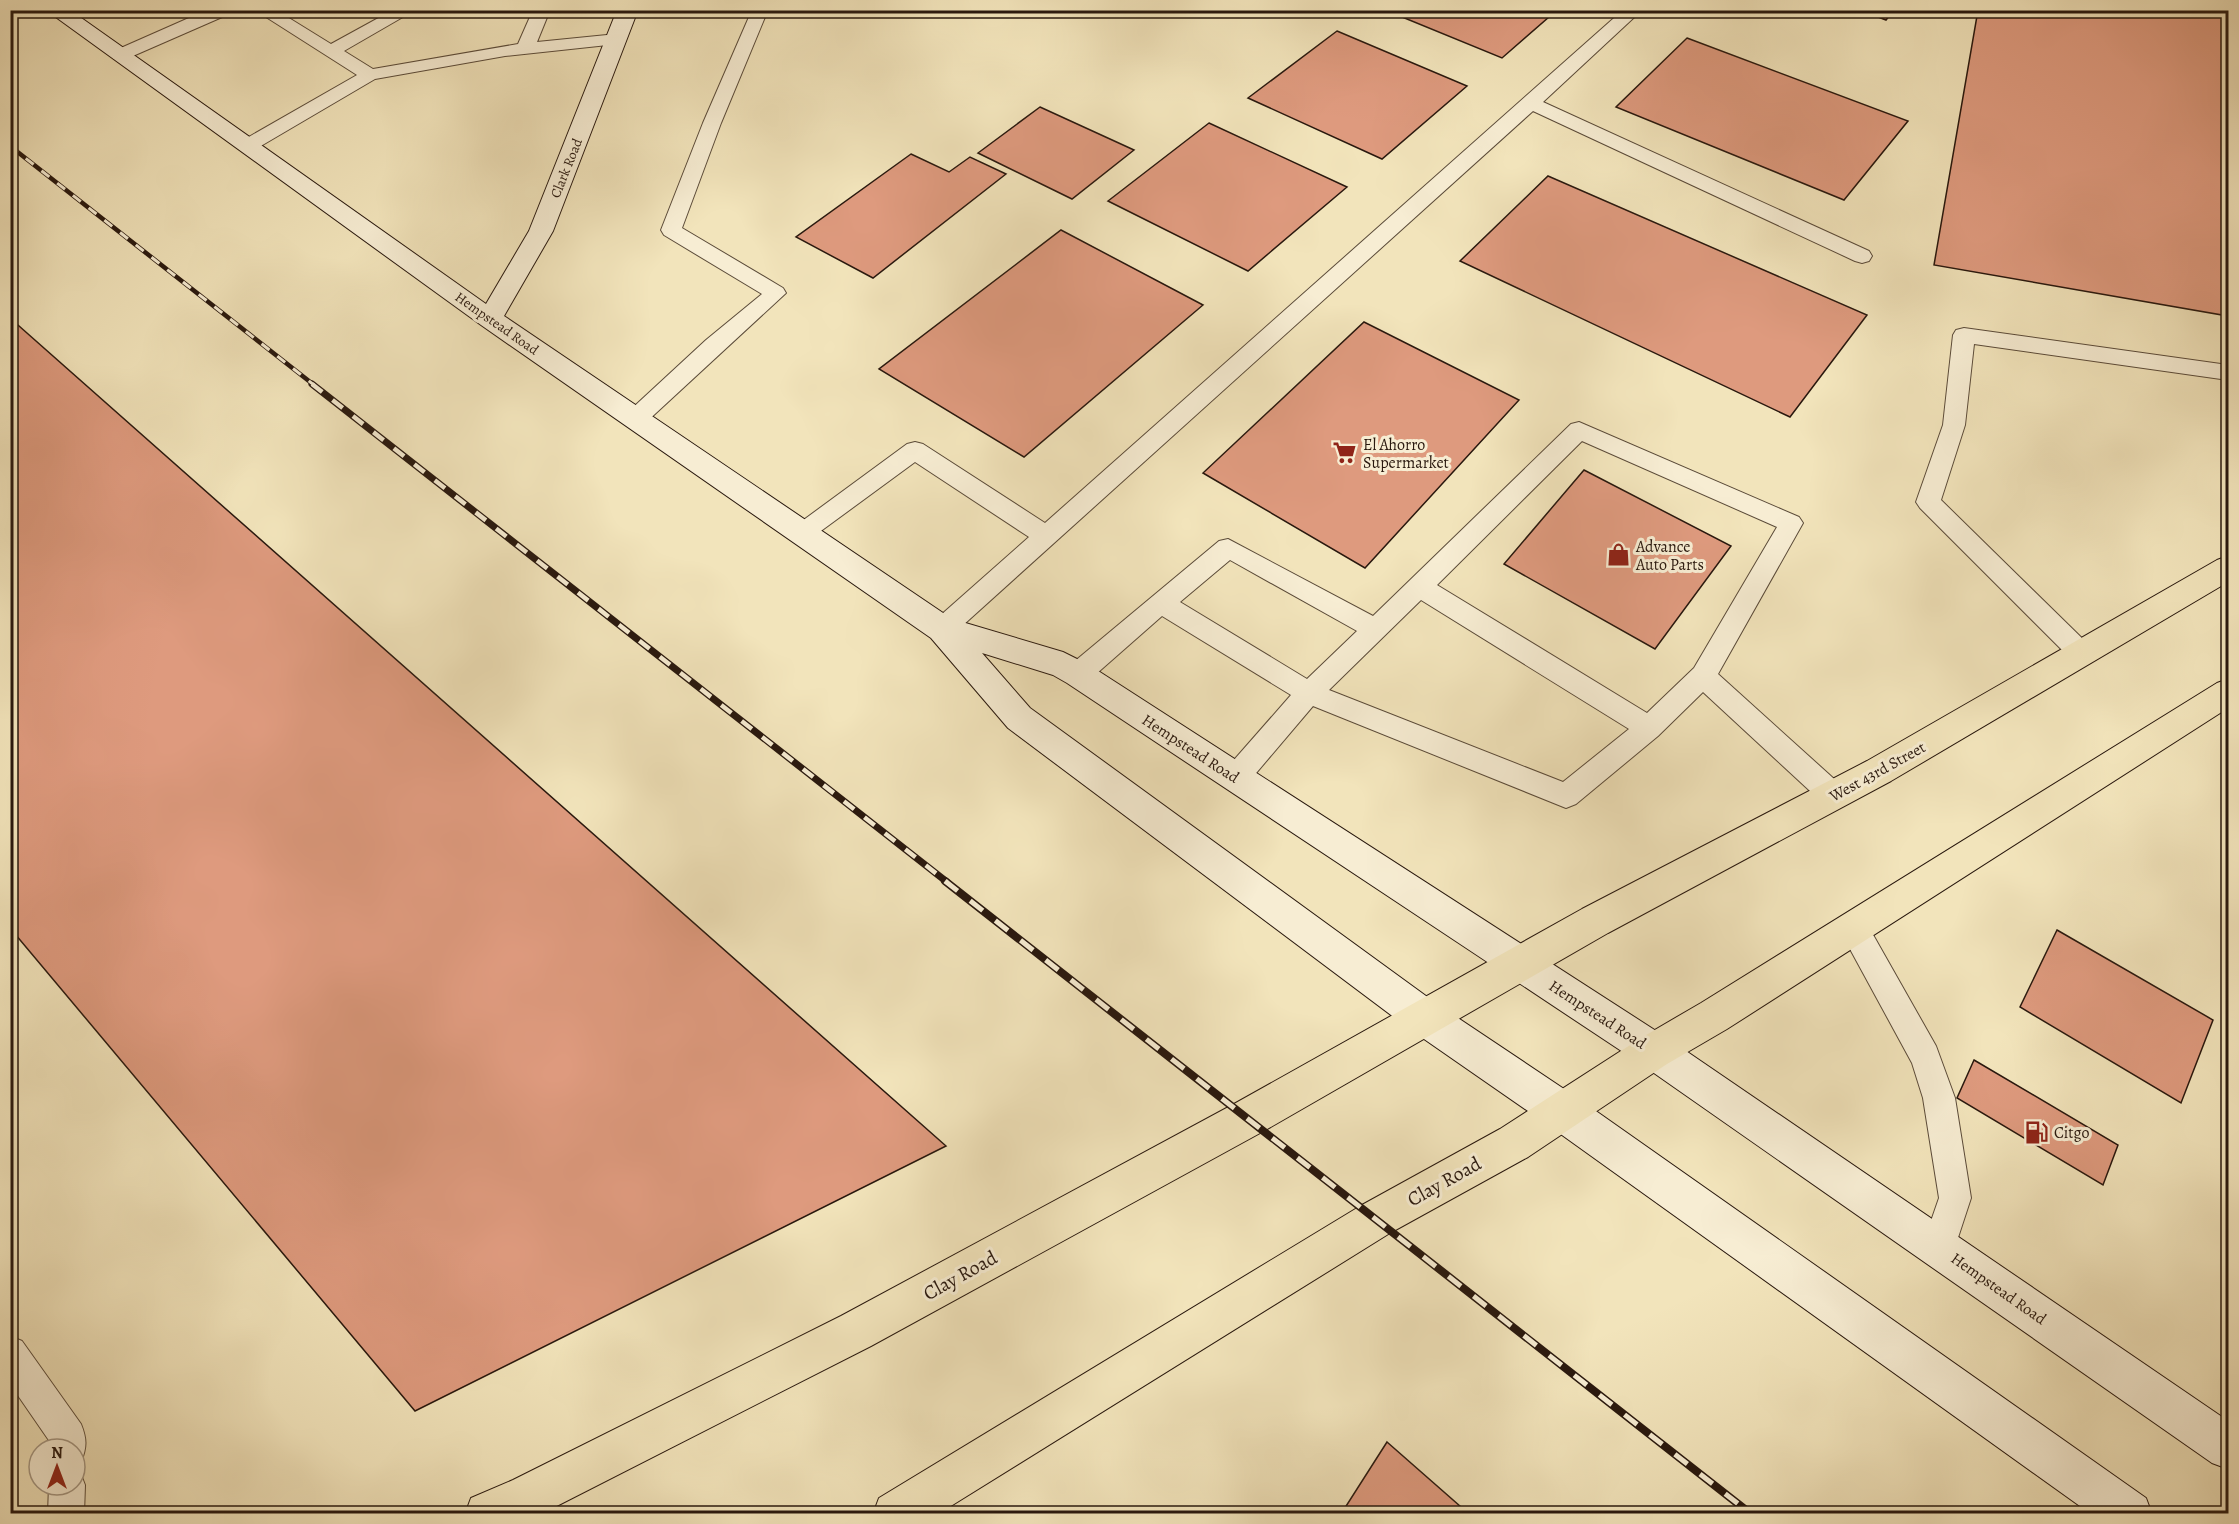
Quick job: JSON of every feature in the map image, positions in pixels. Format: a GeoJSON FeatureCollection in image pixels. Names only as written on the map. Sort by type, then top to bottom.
{"type":"FeatureCollection","features":[{"type":"Feature","properties":{"kind":"main road","name":"Hempstead Road"},"geometry":{"type":"LineString","coordinates":[[56,10],[490,319],[942,629],[1019,718],[1424,1017],[1562,1111],[2130,1514]]}},
{"type":"Feature","properties":{"kind":"main road","name":"Clark Road"},"geometry":{"type":"LineString","coordinates":[[490,319],[541,231],[628,10]]}},
{"type":"Feature","properties":{"kind":"main road","name":"West 43rd Street"},"geometry":{"type":"LineString","coordinates":[[1424,1017],[1595,921],[1879,771],[2229,568]]}},
{"type":"Feature","properties":{"kind":"main road","name":"Hempstead Road"},"geometry":{"type":"LineString","coordinates":[[942,629],[1063,665],[1078,674],[1654,1051],[2229,1447]]}},
{"type":"Feature","properties":{"kind":"main road"},"geometry":{"type":"LineString","coordinates":[[1654,1051],[1714,1016],[2229,692]]}},
{"type":"Feature","properties":{"kind":"main road","name":"Clay Road"},"geometry":{"type":"LineString","coordinates":[[487,1514],[529,1496],[856,1331],[1248,1118],[1424,1017]]}},
{"type":"Feature","properties":{"kind":"main road","name":"Clay Road"},"geometry":{"type":"LineString","coordinates":[[895,1514],[1376,1219],[1514,1143],[1654,1051]]}},
{"type":"Feature","properties":{"kind":"lane"},"geometry":{"type":"LineString","coordinates":[[120,56],[223,10]]}},
{"type":"Feature","properties":{"kind":"lane"},"geometry":{"type":"LineString","coordinates":[[263,10],[369,75]]}},
{"type":"Feature","properties":{"kind":"lane"},"geometry":{"type":"LineString","coordinates":[[331,51],[407,10]]}},
{"type":"Feature","properties":{"kind":"lane"},"geometry":{"type":"LineString","coordinates":[[525,49],[542,10]]}},
{"type":"Feature","properties":{"kind":"lane"},"geometry":{"type":"LineString","coordinates":[[635,419],[714,345],[776,293],[671,230],[712,123],[758,14],[767,10]]}},
{"type":"Feature","properties":{"kind":"lane"},"geometry":{"type":"LineString","coordinates":[[942,629],[1634,10]]}},
{"type":"Feature","properties":{"kind":"lane"},"geometry":{"type":"LineString","coordinates":[[247,146],[369,75],[525,49],[617,39]]}},
{"type":"Feature","properties":{"kind":"lane"},"geometry":{"type":"LineString","coordinates":[[1531,103],[1862,256]]}},
{"type":"Feature","properties":{"kind":"lane"},"geometry":{"type":"LineString","coordinates":[[2081,653],[1928,502],[1954,425],[1964,335],[2229,372]]}},
{"type":"Feature","properties":{"kind":"lane"},"geometry":{"type":"LineString","coordinates":[[1161,603],[1309,693],[1566,796],[1649,728],[1703,676],[1791,524],[1579,430],[1309,693],[1236,777]]}},
{"type":"Feature","properties":{"kind":"lane"},"geometry":{"type":"LineString","coordinates":[[801,533],[915,450],[1047,536]]}},
{"type":"Feature","properties":{"kind":"lane"},"geometry":{"type":"LineString","coordinates":[[1078,674],[1228,548],[1376,629]]}},
{"type":"Feature","properties":{"kind":"lane"},"geometry":{"type":"LineString","coordinates":[[1420,586],[1649,728]]}},
{"type":"Feature","properties":{"kind":"lane"},"geometry":{"type":"LineString","coordinates":[[1703,676],[1833,795]]}},
{"type":"Feature","properties":{"kind":"lane"},"geometry":{"type":"LineString","coordinates":[[1853,927],[1925,1057],[1939,1098],[1955,1198],[1939,1247]]}},
{"type":"Feature","properties":{"kind":"lane"},"geometry":{"type":"LineString","coordinates":[[10,1353],[68,1437]]}},
{"type":"Feature","properties":{"kind":"lane"},"geometry":{"type":"LineString","coordinates":[[66,1497],[66,1514]]}},
{"type":"Feature","properties":{"kind":"building"},"geometry":{"type":"Polygon","coordinates":[[[1385,10],[1557,10],[1502,58],[1385,10]]]}},
{"type":"Feature","properties":{"kind":"building"},"geometry":{"type":"Polygon","coordinates":[[[1860,10],[1894,10],[1886,20],[1860,10]]]}},
{"type":"Feature","properties":{"kind":"building"},"geometry":{"type":"Polygon","coordinates":[[[1978,10],[2228,10],[2228,316],[1934,265],[1978,10]]]}},
{"type":"Feature","properties":{"kind":"building"},"geometry":{"type":"Polygon","coordinates":[[[1337,31],[1467,86],[1382,159],[1248,98],[1337,31]]]}},
{"type":"Feature","properties":{"kind":"building"},"geometry":{"type":"Polygon","coordinates":[[[1687,38],[1908,121],[1844,200],[1616,107],[1687,38]]]}},
{"type":"Feature","properties":{"kind":"building"},"geometry":{"type":"Polygon","coordinates":[[[1040,107],[1134,150],[1072,199],[978,153],[1040,107]]]}},
{"type":"Feature","properties":{"kind":"building"},"geometry":{"type":"Polygon","coordinates":[[[1209,123],[1347,187],[1248,271],[1108,201],[1209,123]]]}},
{"type":"Feature","properties":{"kind":"building"},"geometry":{"type":"Polygon","coordinates":[[[911,154],[949,172],[970,157],[1006,174],[873,278],[796,237],[911,154]]]}},
{"type":"Feature","properties":{"kind":"building"},"geometry":{"type":"Polygon","coordinates":[[[1548,176],[1867,315],[1790,417],[1460,261],[1548,176]]]}},
{"type":"Feature","properties":{"kind":"building"},"geometry":{"type":"Polygon","coordinates":[[[1061,230],[1203,305],[1024,457],[879,369],[1061,230]]]}},
{"type":"Feature","properties":{"kind":"building"},"geometry":{"type":"Polygon","coordinates":[[[10,318],[946,1146],[415,1411],[10,928],[10,318]]]}},
{"type":"Feature","properties":{"kind":"building"},"geometry":{"type":"Polygon","coordinates":[[[1364,322],[1519,400],[1365,568],[1203,473],[1364,322]]]}},
{"type":"Feature","properties":{"kind":"building","name":"Advance Auto Parts"},"geometry":{"type":"Polygon","coordinates":[[[1584,470],[1731,546],[1655,649],[1504,564],[1584,470]]]}},
{"type":"Feature","properties":{"kind":"building"},"geometry":{"type":"Polygon","coordinates":[[[2057,930],[2213,1020],[2181,1103],[2020,1007],[2057,930]]]}},
{"type":"Feature","properties":{"kind":"building"},"geometry":{"type":"Polygon","coordinates":[[[1974,1060],[2118,1145],[2103,1185],[1957,1098],[1974,1060]]]}},
{"type":"Feature","properties":{"kind":"building"},"geometry":{"type":"Polygon","coordinates":[[[1387,1442],[1469,1514],[1341,1514],[1387,1442]]]}},
{"type":"Feature","properties":{"kind":"railway"},"geometry":{"type":"LineString","coordinates":[[10,146],[314,385]]}},
{"type":"Feature","properties":{"kind":"railway"},"geometry":{"type":"LineString","coordinates":[[312,384],[947,882]]}},
{"type":"Feature","properties":{"kind":"railway"},"geometry":{"type":"LineString","coordinates":[[945,881],[1751,1514]]}},
{"type":"Feature","properties":{"kind":"place","name":"El Ahorro Supermarket"},"geometry":{"type":"Point","coordinates":[1345,453]}},
{"type":"Feature","properties":{"kind":"place","name":"Advance Auto Parts"},"geometry":{"type":"Point","coordinates":[1618,555]}},
{"type":"Feature","properties":{"kind":"place","name":"Citgo"},"geometry":{"type":"Point","coordinates":[2036,1132]}}]}
